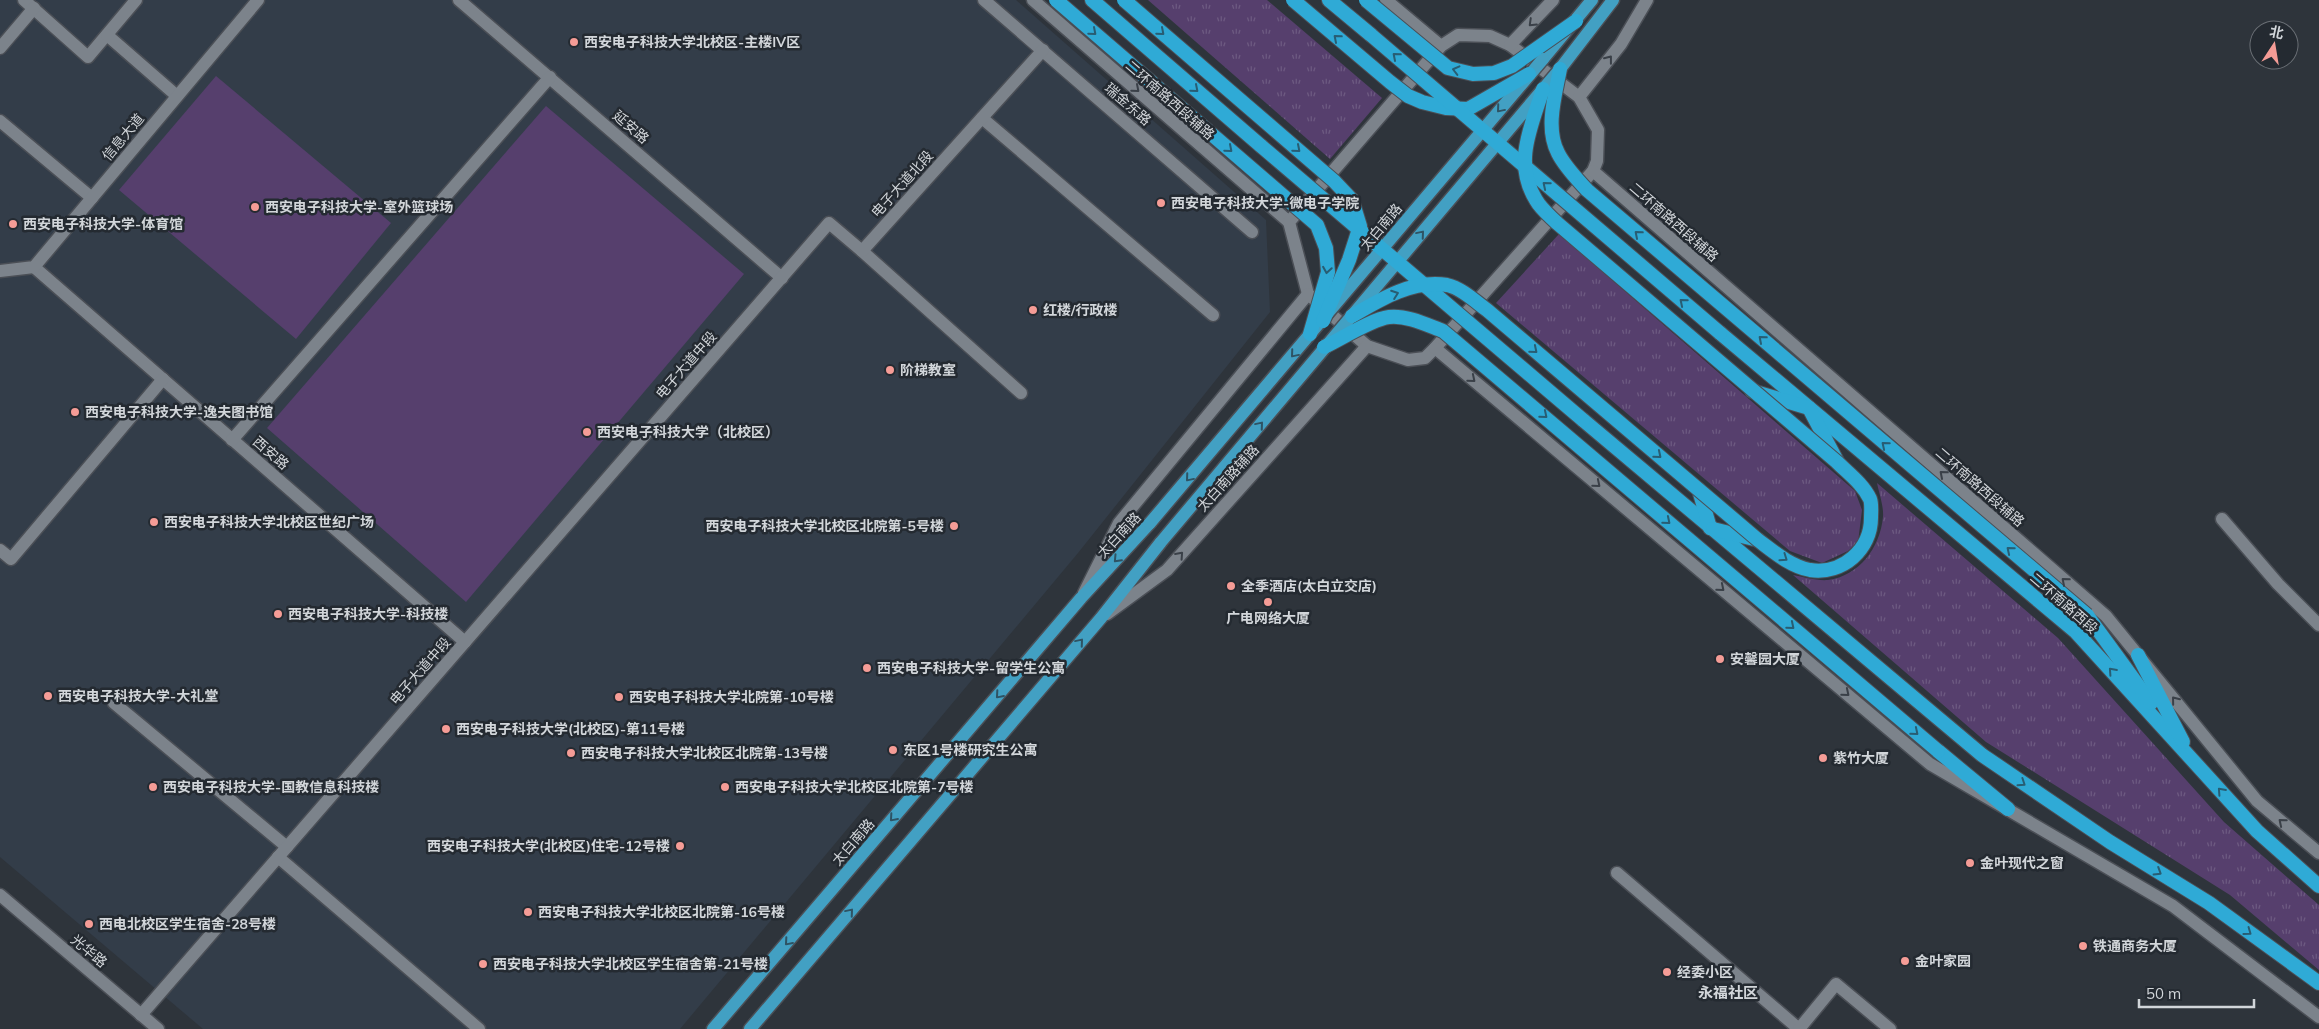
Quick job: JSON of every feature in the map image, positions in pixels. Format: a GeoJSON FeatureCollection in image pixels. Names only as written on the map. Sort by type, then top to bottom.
{"type":"FeatureCollection","features":[{"type":"Feature","properties":{"kind":"highway"},"geometry":{"type":"LineString","coordinates":[[1056,0],[1317,225],[1326,248],[1328,266],[1310,334]]}},
{"type":"Feature","properties":{"kind":"highway"},"geometry":{"type":"LineString","coordinates":[[1092,0],[1710,528],[1982,755],[2110,842],[2209,904],[2319,983]]}},
{"type":"Feature","properties":{"kind":"highway"},"geometry":{"type":"LineString","coordinates":[[1124,0],[1334,181],[1352,200],[1360,226],[1349,260],[1323,321]]}},
{"type":"Feature","properties":{"kind":"highway"},"geometry":{"type":"LineString","coordinates":[[1293,0],[1390,82],[1408,96],[1422,102],[1446,108],[1468,109],[1529,74]]}},
{"type":"Feature","properties":{"kind":"highway","name":"二环南路西段"},"geometry":{"type":"LineString","coordinates":[[1329,0],[2076,632],[2257,831],[2319,886]]}},
{"type":"Feature","properties":{"kind":"highway"},"geometry":{"type":"LineString","coordinates":[[1366,0],[1448,68],[1473,74],[1494,73],[1512,66],[1576,21]]}},
{"type":"Feature","properties":{"kind":"highway"},"geometry":{"type":"LineString","coordinates":[[1560,69],[1551,121],[1553,140],[1557,153],[1587,190],[2087,615],[2191,758]]}},
{"type":"Feature","properties":{"kind":"highway"},"geometry":{"type":"LineString","coordinates":[[1352,316],[1381,299],[1418,286],[1448,285],[1487,310],[1758,540],[1792,564],[1812,570],[1831,569],[1842,565],[1861,550],[1870,531],[1871,500],[1859,484],[1837,462],[1557,223],[1537,202],[1526,180],[1524,161],[1526,140],[1543,89]]}},
{"type":"Feature","properties":{"kind":"highway"},"geometry":{"type":"LineString","coordinates":[[1324,347],[1389,317],[1409,319],[1443,331],[2008,809]]}},
{"type":"Feature","properties":{"kind":"highway"},"geometry":{"type":"LineString","coordinates":[[1752,390],[1809,408],[1837,462]]}},
{"type":"Feature","properties":{"kind":"highway"},"geometry":{"type":"LineString","coordinates":[[1699,490],[1710,528]]}},
{"type":"Feature","properties":{"kind":"highway"},"geometry":{"type":"LineString","coordinates":[[1710,528],[1758,540]]}},
{"type":"Feature","properties":{"kind":"highway"},"geometry":{"type":"LineString","coordinates":[[2138,655],[2191,758]]}},
{"type":"Feature","properties":{"kind":"main road","name":"太白南路"},"geometry":{"type":"LineString","coordinates":[[713,1029],[1081,598],[1150,523],[1323,321],[1592,0]]}},
{"type":"Feature","properties":{"kind":"main road"},"geometry":{"type":"LineString","coordinates":[[750,1029],[1101,618],[1161,542],[1324,347],[1560,69],[1613,0]]}},
{"type":"Feature","properties":{"kind":"street"},"geometry":{"type":"LineString","coordinates":[[0,48],[29,4],[88,57],[136,0]]}},
{"type":"Feature","properties":{"kind":"street","name":"信息大道"},"geometry":{"type":"LineString","coordinates":[[34,268],[258,0]]}},
{"type":"Feature","properties":{"kind":"street","name":"延安路"},"geometry":{"type":"LineString","coordinates":[[459,0],[782,278]]}},
{"type":"Feature","properties":{"kind":"street","name":"瑞金东路"},"geometry":{"type":"LineString","coordinates":[[984,0],[1252,232]]}},
{"type":"Feature","properties":{"kind":"street","name":"二环南路西段辅路"},"geometry":{"type":"LineString","coordinates":[[1033,0],[1288,222]]}},
{"type":"Feature","properties":{"kind":"street"},"geometry":{"type":"LineString","coordinates":[[1386,0],[1440,46]]}},
{"type":"Feature","properties":{"kind":"street"},"geometry":{"type":"LineString","coordinates":[[1510,45],[1554,0]]}},
{"type":"Feature","properties":{"kind":"street"},"geometry":{"type":"LineString","coordinates":[[1579,97],[1621,44],[1647,0]]}},
{"type":"Feature","properties":{"kind":"street"},"geometry":{"type":"LineString","coordinates":[[107,34],[177,96]]}},
{"type":"Feature","properties":{"kind":"street"},"geometry":{"type":"LineString","coordinates":[[1458,35],[1490,36],[1510,45],[1579,97],[1598,130],[1597,161],[1593,171],[1435,348],[1425,358],[1408,360],[1367,346],[1308,294],[1288,222],[1440,46],[1458,35]]}},
{"type":"Feature","properties":{"kind":"street","name":"电子大道北段"},"geometry":{"type":"LineString","coordinates":[[862,252],[1043,50]]}},
{"type":"Feature","properties":{"kind":"street"},"geometry":{"type":"LineString","coordinates":[[232,440],[550,77]]}},
{"type":"Feature","properties":{"kind":"street"},"geometry":{"type":"LineString","coordinates":[[982,118],[1213,315]]}},
{"type":"Feature","properties":{"kind":"street"},"geometry":{"type":"LineString","coordinates":[[0,121],[92,198]]}},
{"type":"Feature","properties":{"kind":"street","name":"二环南路西段辅路"},"geometry":{"type":"LineString","coordinates":[[1593,171],[2106,616],[2257,800],[2319,853]]}},
{"type":"Feature","properties":{"kind":"street"},"geometry":{"type":"LineString","coordinates":[[782,278],[829,223],[1021,393]]}},
{"type":"Feature","properties":{"kind":"street"},"geometry":{"type":"LineString","coordinates":[[0,271],[34,268]]}},
{"type":"Feature","properties":{"kind":"street","name":"西安路"},"geometry":{"type":"LineString","coordinates":[[34,268],[465,642]]}},
{"type":"Feature","properties":{"kind":"street","name":"电子大道中段"},"geometry":{"type":"LineString","coordinates":[[141,1014],[782,278]]}},
{"type":"Feature","properties":{"kind":"street"},"geometry":{"type":"LineString","coordinates":[[1081,598],[1118,524],[1308,294]]}},
{"type":"Feature","properties":{"kind":"street","name":"太白南路辅路"},"geometry":{"type":"LineString","coordinates":[[1101,618],[1167,570],[1367,346]]}},
{"type":"Feature","properties":{"kind":"street"},"geometry":{"type":"LineString","coordinates":[[1435,348],[1930,764],[2173,906],[2319,1017]]}},
{"type":"Feature","properties":{"kind":"street"},"geometry":{"type":"LineString","coordinates":[[0,550],[11,559],[163,380]]}},
{"type":"Feature","properties":{"kind":"street"},"geometry":{"type":"LineString","coordinates":[[2222,519],[2278,584],[2319,625]]}},
{"type":"Feature","properties":{"kind":"street"},"geometry":{"type":"LineString","coordinates":[[114,703],[287,847]]}},
{"type":"Feature","properties":{"kind":"street"},"geometry":{"type":"LineString","coordinates":[[278,858],[479,1029]]}},
{"type":"Feature","properties":{"kind":"street"},"geometry":{"type":"LineString","coordinates":[[1617,873],[1799,1029],[1836,984],[1890,1029]]}},
{"type":"Feature","properties":{"kind":"street","name":"光华路"},"geometry":{"type":"LineString","coordinates":[[0,896],[158,1029]]}},
{"type":"Feature","properties":{"kind":"shaded area","name":"西安电子科技大学（北校区）"},"geometry":{"type":"Polygon","coordinates":[[[0,0],[1016,0],[1266,220],[1270,312],[1078,553],[680,1029],[203,1029],[0,857],[0,0]]]}},
{"type":"Feature","properties":{"kind":"green space"},"geometry":{"type":"Polygon","coordinates":[[[1148,0],[1267,0],[1382,98],[1330,159],[1148,0]]]}},
{"type":"Feature","properties":{"kind":"green space","name":"西安电子科技大学-室外篮球场"},"geometry":{"type":"Polygon","coordinates":[[[216,76],[391,223],[296,339],[119,190],[216,76]]]}},
{"type":"Feature","properties":{"kind":"green space"},"geometry":{"type":"Polygon","coordinates":[[[546,106],[744,274],[466,602],[267,428],[546,106]]]}},
{"type":"Feature","properties":{"kind":"green space"},"geometry":{"type":"Polygon","coordinates":[[[1559,234],[1855,491],[1862,510],[1858,542],[1848,551],[1822,563],[1790,551],[1496,303],[1559,234]]]}},
{"type":"Feature","properties":{"kind":"green space"},"geometry":{"type":"Polygon","coordinates":[[[1877,483],[2058,638],[2224,822],[2319,905],[2319,970],[2230,895],[1986,742],[1793,575],[1828,580],[1849,573],[1866,559],[1878,539],[1883,517],[1877,483]]]}},
{"type":"Feature","properties":{"kind":"place","name":"西安电子科技大学北校区-主楼IV区"},"geometry":{"type":"Point","coordinates":[574,42]}},
{"type":"Feature","properties":{"kind":"place","name":"西安电子科技大学-微电子学院"},"geometry":{"type":"Point","coordinates":[1161,203]}},
{"type":"Feature","properties":{"kind":"place","name":"西安电子科技大学-室外篮球场"},"geometry":{"type":"Point","coordinates":[255,207]}},
{"type":"Feature","properties":{"kind":"place","name":"西安电子科技大学-体育馆"},"geometry":{"type":"Point","coordinates":[13,224]}},
{"type":"Feature","properties":{"kind":"place","name":"红楼/行政楼"},"geometry":{"type":"Point","coordinates":[1033,310]}},
{"type":"Feature","properties":{"kind":"place","name":"阶梯教室"},"geometry":{"type":"Point","coordinates":[890,370]}},
{"type":"Feature","properties":{"kind":"place","name":"西安电子科技大学-逸夫图书馆"},"geometry":{"type":"Point","coordinates":[75,412]}},
{"type":"Feature","properties":{"kind":"place","name":"西安电子科技大学（北校区）"},"geometry":{"type":"Point","coordinates":[587,432]}},
{"type":"Feature","properties":{"kind":"place","name":"西安电子科技大学北校区世纪广场"},"geometry":{"type":"Point","coordinates":[154,522]}},
{"type":"Feature","properties":{"kind":"place","name":"西安电子科技大学北校区北院第-5号楼"},"geometry":{"type":"Point","coordinates":[954,526]}},
{"type":"Feature","properties":{"kind":"place","name":"全季酒店(太白立交店)"},"geometry":{"type":"Point","coordinates":[1231,586]}},
{"type":"Feature","properties":{"kind":"place","name":"广电网络大厦"},"geometry":{"type":"Point","coordinates":[1268,602]}},
{"type":"Feature","properties":{"kind":"place","name":"西安电子科技大学-科技楼"},"geometry":{"type":"Point","coordinates":[278,614]}},
{"type":"Feature","properties":{"kind":"place","name":"安馨园大厦"},"geometry":{"type":"Point","coordinates":[1720,659]}},
{"type":"Feature","properties":{"kind":"place","name":"西安电子科技大学-留学生公寓"},"geometry":{"type":"Point","coordinates":[867,668]}},
{"type":"Feature","properties":{"kind":"place","name":"西安电子科技大学-大礼堂"},"geometry":{"type":"Point","coordinates":[48,696]}},
{"type":"Feature","properties":{"kind":"place","name":"西安电子科技大学北院第-10号楼"},"geometry":{"type":"Point","coordinates":[619,697]}},
{"type":"Feature","properties":{"kind":"place","name":"西安电子科技大学(北校区)-第11号楼"},"geometry":{"type":"Point","coordinates":[446,729]}},
{"type":"Feature","properties":{"kind":"place","name":"东区1号楼研究生公寓"},"geometry":{"type":"Point","coordinates":[893,750]}},
{"type":"Feature","properties":{"kind":"place","name":"西安电子科技大学北校区北院第-13号楼"},"geometry":{"type":"Point","coordinates":[571,753]}},
{"type":"Feature","properties":{"kind":"place","name":"紫竹大厦"},"geometry":{"type":"Point","coordinates":[1823,758]}},
{"type":"Feature","properties":{"kind":"place","name":"西安电子科技大学-国教信息科技楼"},"geometry":{"type":"Point","coordinates":[153,787]}},
{"type":"Feature","properties":{"kind":"place","name":"西安电子科技大学北校区北院第-7号楼"},"geometry":{"type":"Point","coordinates":[725,787]}},
{"type":"Feature","properties":{"kind":"place","name":"西安电子科技大学(北校区)住宅-12号楼"},"geometry":{"type":"Point","coordinates":[680,846]}},
{"type":"Feature","properties":{"kind":"place","name":"金叶现代之窗"},"geometry":{"type":"Point","coordinates":[1970,863]}},
{"type":"Feature","properties":{"kind":"place","name":"西安电子科技大学北校区北院第-16号楼"},"geometry":{"type":"Point","coordinates":[528,912]}},
{"type":"Feature","properties":{"kind":"place","name":"西电北校区学生宿舍-28号楼"},"geometry":{"type":"Point","coordinates":[89,924]}},
{"type":"Feature","properties":{"kind":"place","name":"铁通商务大厦"},"geometry":{"type":"Point","coordinates":[2083,946]}},
{"type":"Feature","properties":{"kind":"place","name":"金叶家园"},"geometry":{"type":"Point","coordinates":[1905,961]}},
{"type":"Feature","properties":{"kind":"place","name":"西安电子科技大学北校区学生宿舍第-21号楼"},"geometry":{"type":"Point","coordinates":[483,964]}},
{"type":"Feature","properties":{"kind":"place","name":"经委小区"},"geometry":{"type":"Point","coordinates":[1667,972]}},
{"type":"Feature","properties":{"kind":"district","name":"永福社区"},"geometry":{"type":"Point","coordinates":[1728,992]}}]}
